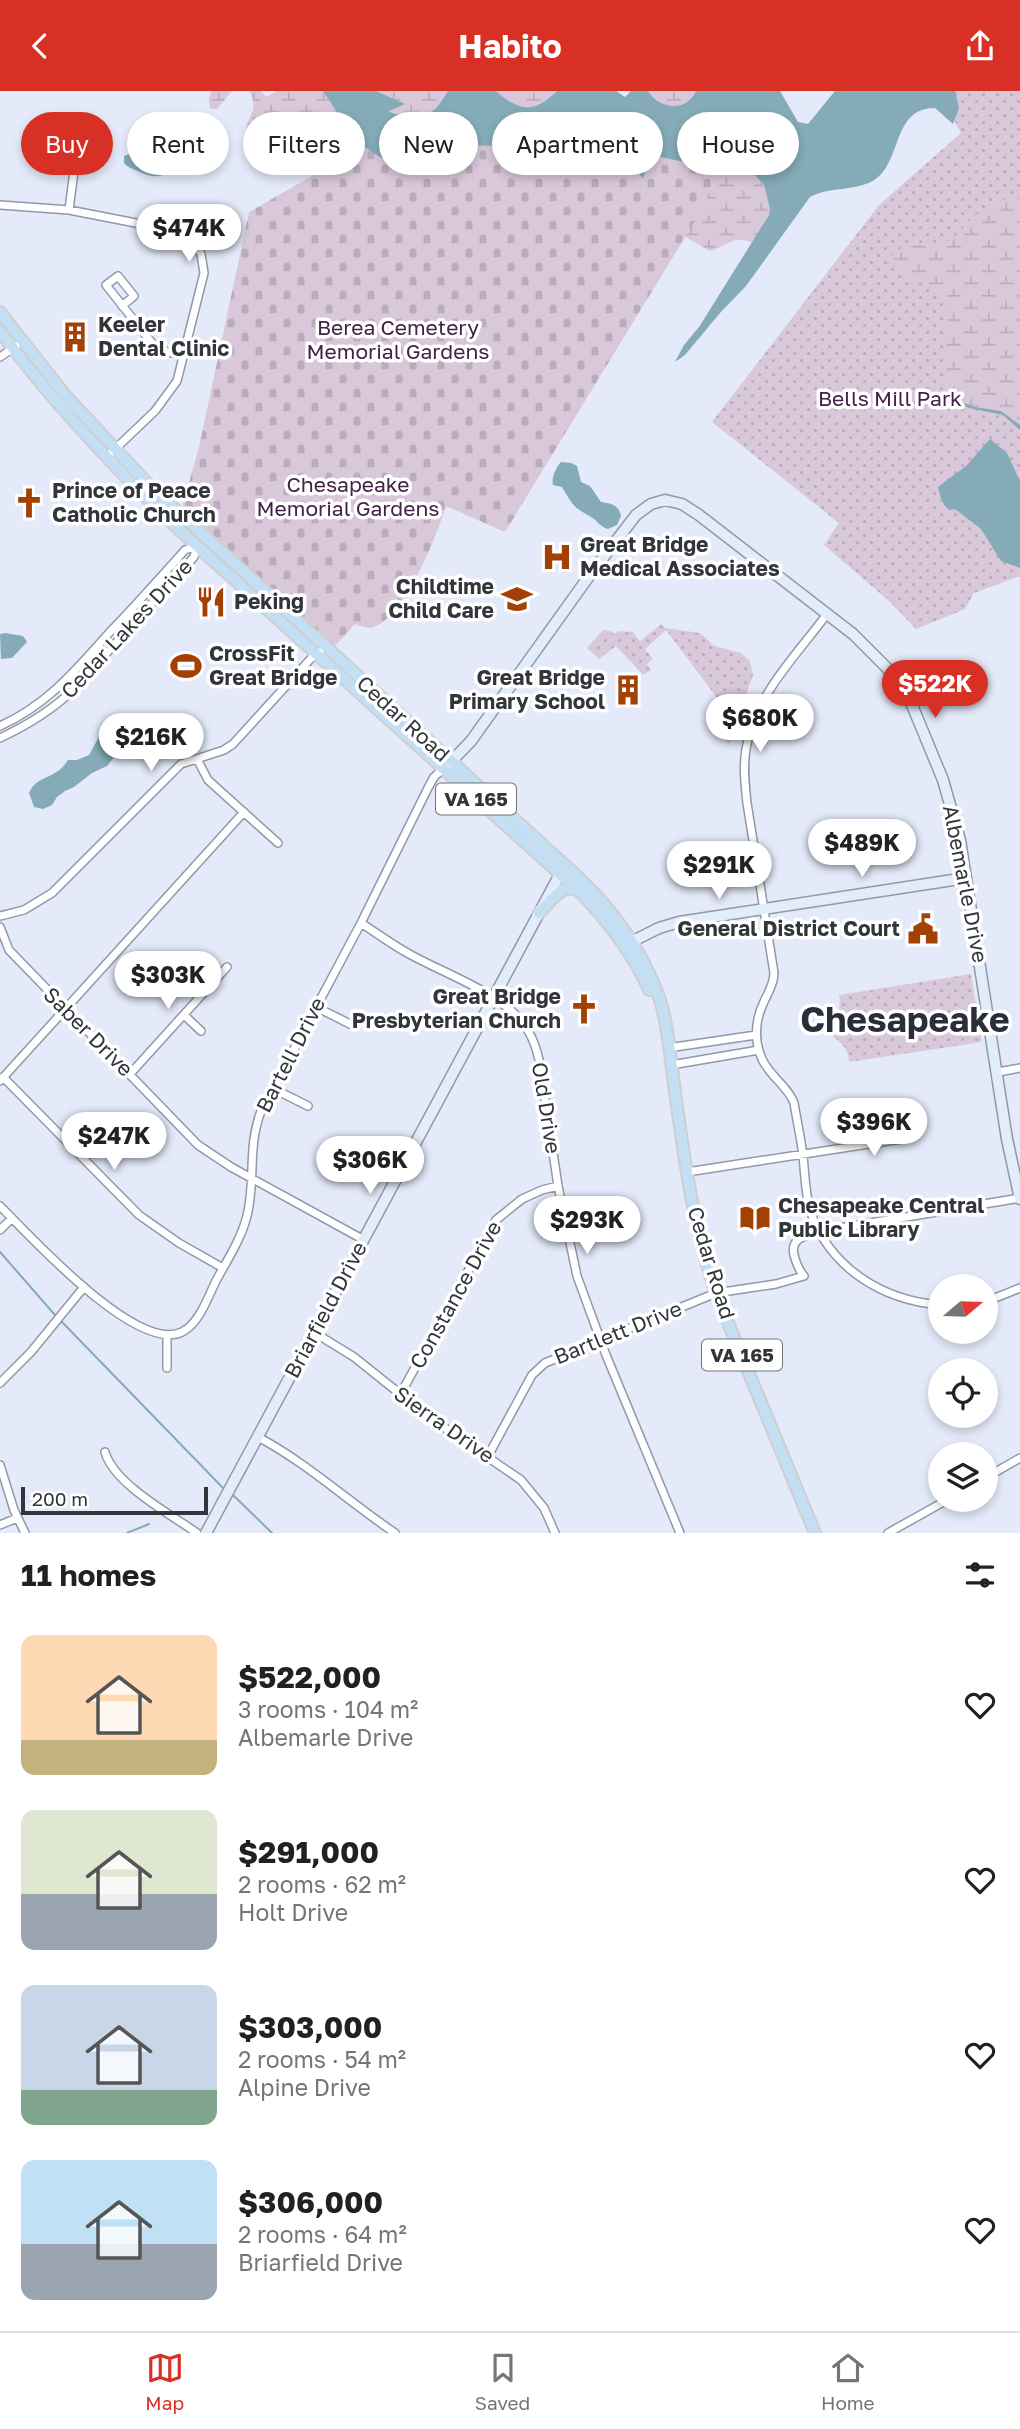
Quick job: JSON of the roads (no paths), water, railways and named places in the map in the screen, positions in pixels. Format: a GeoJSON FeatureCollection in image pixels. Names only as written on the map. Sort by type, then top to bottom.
{"type":"FeatureCollection","features":[{"type":"Feature","properties":{"kind":"main road","name":"Cedar Road"},"geometry":{"type":"LineString","coordinates":[[0,312],[17,344]]}},
{"type":"Feature","properties":{"kind":"main road","name":"Cedar Road"},"geometry":{"type":"LineString","coordinates":[[0,331],[17,344],[65,395],[110,454],[197,546],[315,654],[447,766],[565,872],[602,901],[628,944],[663,1021],[701,1245],[716,1293],[815,1533]]}},
{"type":"Feature","properties":{"kind":"main road","name":"Cedar Road"},"geometry":{"type":"LineString","coordinates":[[110,454],[327,650],[447,766]]}},
{"type":"Feature","properties":{"kind":"main road"},"geometry":{"type":"LineString","coordinates":[[188,522],[197,546],[209,548],[251,586],[274,601]]}},
{"type":"Feature","properties":{"kind":"main road","name":"Cedar Road"},"geometry":{"type":"LineString","coordinates":[[565,872],[577,890],[628,944]]}},
{"type":"Feature","properties":{"kind":"main road"},"geometry":{"type":"LineString","coordinates":[[539,913],[563,890],[577,890]]}},
{"type":"Feature","properties":{"kind":"street"},"geometry":{"type":"LineString","coordinates":[[69,209],[73,175]]}},
{"type":"Feature","properties":{"kind":"street"},"geometry":{"type":"LineString","coordinates":[[0,205],[69,209],[177,230],[193,242],[203,261],[204,273],[177,380],[155,411],[110,454]]}},
{"type":"Feature","properties":{"kind":"street"},"geometry":{"type":"LineString","coordinates":[[122,306],[152,343],[167,352],[185,355]]}},
{"type":"Feature","properties":{"kind":"street"},"geometry":{"type":"LineString","coordinates":[[0,357],[17,344]]}},
{"type":"Feature","properties":{"kind":"street","name":"Albemarle Drive"},"geometry":{"type":"LineString","coordinates":[[447,766],[471,741],[636,515],[657,501],[676,501],[688,507],[853,633],[878,657],[912,705],[953,810],[1009,1150],[1020,1199]]}},
{"type":"Feature","properties":{"kind":"street","name":"Cedar Lakes Drive"},"geometry":{"type":"LineString","coordinates":[[0,726],[21,716],[49,696],[185,550],[197,546]]}},
{"type":"Feature","properties":{"kind":"street","name":"Cedar Lakes Drive"},"geometry":{"type":"LineString","coordinates":[[0,738],[36,720],[67,695],[194,557],[197,546]]}},
{"type":"Feature","properties":{"kind":"street"},"geometry":{"type":"LineString","coordinates":[[827,614],[779,675],[760,706],[746,749],[744,779],[774,979],[758,1017],[756,1035],[759,1050],[769,1072],[792,1098],[803,1155],[808,1202],[820,1233],[835,1257],[866,1282],[906,1300],[928,1303]]}},
{"type":"Feature","properties":{"kind":"street"},"geometry":{"type":"LineString","coordinates":[[0,916],[24,910],[52,893],[178,767],[233,744],[315,654],[327,650]]}},
{"type":"Feature","properties":{"kind":"street"},"geometry":{"type":"LineString","coordinates":[[197,759],[208,780],[278,843]]}},
{"type":"Feature","properties":{"kind":"street","name":"Bartell Drive"},"geometry":{"type":"LineString","coordinates":[[167,1335],[182,1332],[194,1322],[237,1242],[252,1192],[250,1165],[261,1111],[361,923],[428,788],[434,777],[447,766]]}},
{"type":"Feature","properties":{"kind":"street"},"geometry":{"type":"LineString","coordinates":[[223,1268],[169,1237],[139,1215],[2,1079],[244,812]]}},
{"type":"Feature","properties":{"kind":"street","name":"Briarfield Drive"},"geometry":{"type":"LineString","coordinates":[[206,1533],[539,913],[565,872]]}},
{"type":"Feature","properties":{"kind":"street"},"geometry":{"type":"LineString","coordinates":[[628,944],[678,922],[966,878]]}},
{"type":"Feature","properties":{"kind":"street","name":"Old Drive"},"geometry":{"type":"LineString","coordinates":[[361,923],[407,954],[494,999],[527,1027],[537,1050],[558,1186],[578,1276],[600,1341],[680,1533]]}},
{"type":"Feature","properties":{"kind":"street","name":"Saber Drive"},"geometry":{"type":"LineString","coordinates":[[0,927],[9,950],[198,1145],[218,1159],[364,1240]]}},
{"type":"Feature","properties":{"kind":"street"},"geometry":{"type":"LineString","coordinates":[[130,1074],[227,967]]}},
{"type":"Feature","properties":{"kind":"street"},"geometry":{"type":"LineString","coordinates":[[316,1007],[350,1024]]}},
{"type":"Feature","properties":{"kind":"street"},"geometry":{"type":"LineString","coordinates":[[184,1015],[201,1031]]}},
{"type":"Feature","properties":{"kind":"street"},"geometry":{"type":"LineString","coordinates":[[668,1048],[756,1035]]}},
{"type":"Feature","properties":{"kind":"street"},"geometry":{"type":"LineString","coordinates":[[671,1065],[759,1050]]}},
{"type":"Feature","properties":{"kind":"street"},"geometry":{"type":"LineString","coordinates":[[998,1072],[1020,1068]]}},
{"type":"Feature","properties":{"kind":"street"},"geometry":{"type":"LineString","coordinates":[[272,1088],[308,1106]]}},
{"type":"Feature","properties":{"kind":"street"},"geometry":{"type":"LineString","coordinates":[[687,1172],[906,1138]]}},
{"type":"Feature","properties":{"kind":"street","name":"Constance Drive"},"geometry":{"type":"LineString","coordinates":[[400,1395],[496,1220],[522,1199],[558,1186]]}},
{"type":"Feature","properties":{"kind":"street"},"geometry":{"type":"LineString","coordinates":[[820,1233],[1020,1199]]}},
{"type":"Feature","properties":{"kind":"street"},"geometry":{"type":"LineString","coordinates":[[0,1206],[52,1260],[83,1287],[145,1329],[167,1335],[167,1368]]}},
{"type":"Feature","properties":{"kind":"street"},"geometry":{"type":"LineString","coordinates":[[0,1230],[12,1218]]}},
{"type":"Feature","properties":{"kind":"street","name":"Bartlett Drive"},"geometry":{"type":"LineString","coordinates":[[488,1457],[538,1368],[545,1363],[716,1293],[776,1284],[804,1276],[797,1267],[793,1246],[804,1237],[820,1233]]}},
{"type":"Feature","properties":{"kind":"street"},"geometry":{"type":"LineString","coordinates":[[0,1383],[31,1352],[83,1287]]}},
{"type":"Feature","properties":{"kind":"street"},"geometry":{"type":"LineString","coordinates":[[998,1297],[1020,1288]]}},
{"type":"Feature","properties":{"kind":"street","name":"Sierra Drive"},"geometry":{"type":"LineString","coordinates":[[314,1333],[354,1357],[457,1438],[521,1481],[548,1515],[555,1533]]}},
{"type":"Feature","properties":{"kind":"street"},"geometry":{"type":"LineString","coordinates":[[258,1437],[310,1469],[351,1503],[395,1533]]}},
{"type":"Feature","properties":{"kind":"street"},"geometry":{"type":"LineString","coordinates":[[105,1452],[114,1469],[128,1483],[197,1533]]}},
{"type":"Feature","properties":{"kind":"street"},"geometry":{"type":"LineString","coordinates":[[998,1471],[1020,1458]]}},
{"type":"Feature","properties":{"kind":"street"},"geometry":{"type":"LineString","coordinates":[[0,1465],[24,1533]]}},
{"type":"Feature","properties":{"kind":"street"},"geometry":{"type":"LineString","coordinates":[[888,1533],[928,1511]]}},
{"type":"Feature","properties":{"kind":"street"},"geometry":{"type":"LineString","coordinates":[[0,1525],[17,1518]]}},
{"type":"Feature","properties":{"kind":"water"},"geometry":{"type":"Polygon","coordinates":[[[323,91],[376,91],[405,104],[389,111],[392,112],[379,112],[379,156],[365,147],[365,112],[337,112],[323,91]]]}},
{"type":"Feature","properties":{"kind":"water"},"geometry":{"type":"Polygon","coordinates":[[[448,91],[496,91],[512,103],[527,107],[541,103],[557,91],[616,91],[625,97],[631,91],[648,91],[659,102],[672,106],[686,103],[696,91],[780,91],[792,112],[677,112],[677,160],[663,158],[663,112],[492,112],[492,146],[478,145],[478,112],[429,112],[440,104],[448,91]]]}},
{"type":"Feature","properties":{"kind":"water"},"geometry":{"type":"Polygon","coordinates":[[[835,91],[955,91],[959,108],[953,124],[935,108],[921,110],[905,125],[891,159],[877,178],[862,185],[826,191],[810,197],[746,286],[685,355],[675,362],[769,215],[764,185],[755,175],[799,175],[799,122],[808,124],[835,91]]]}},
{"type":"Feature","properties":{"kind":"water"},"geometry":{"type":"Polygon","coordinates":[[[942,394],[975,407],[1001,411],[1020,425],[1020,430],[1003,415],[969,408],[942,394]]]}},
{"type":"Feature","properties":{"kind":"water"},"geometry":{"type":"Polygon","coordinates":[[[990,439],[1007,453],[1020,481],[1020,568],[1001,561],[981,529],[955,509],[949,510],[938,487],[966,466],[990,439]]]}},
{"type":"Feature","properties":{"kind":"water"},"geometry":{"type":"Polygon","coordinates":[[[561,462],[577,466],[581,482],[590,486],[601,502],[616,507],[621,516],[617,525],[608,529],[604,527],[575,506],[562,487],[553,485],[554,473],[561,462]]]}},
{"type":"Feature","properties":{"kind":"water"},"geometry":{"type":"Polygon","coordinates":[[[0,634],[23,636],[27,642],[12,658],[1,659],[0,634]]]}},
{"type":"Feature","properties":{"kind":"water"},"geometry":{"type":"Polygon","coordinates":[[[133,713],[142,726],[134,744],[119,751],[107,766],[65,791],[52,805],[43,809],[34,807],[29,793],[32,787],[58,771],[68,760],[89,755],[101,733],[101,725],[106,723],[118,727],[133,713]]]}},
{"type":"Feature","properties":{"kind":"waterway"},"geometry":{"type":"LineString","coordinates":[[0,1252],[55,1315]]}},
{"type":"Feature","properties":{"kind":"waterway"},"geometry":{"type":"LineString","coordinates":[[62,1322],[225,1490]]}},
{"type":"Feature","properties":{"kind":"waterway"},"geometry":{"type":"LineString","coordinates":[[233,1495],[272,1533]]}},
{"type":"Feature","properties":{"kind":"waterway"},"geometry":{"type":"LineString","coordinates":[[127,1533],[149,1524]]}},
{"type":"Feature","properties":{"kind":"place","name":"Keeler Dental Clinic"},"geometry":{"type":"Point","coordinates":[75,337]}},
{"type":"Feature","properties":{"kind":"place","name":"Prince of Peace Catholic Church"},"geometry":{"type":"Point","coordinates":[29,503]}},
{"type":"Feature","properties":{"kind":"place","name":"Great Bridge Medical Associates"},"geometry":{"type":"Point","coordinates":[557,557]}},
{"type":"Feature","properties":{"kind":"place","name":"Childtime Child Care"},"geometry":{"type":"Point","coordinates":[517,599]}},
{"type":"Feature","properties":{"kind":"place","name":"Peking"},"geometry":{"type":"Point","coordinates":[211,602]}},
{"type":"Feature","properties":{"kind":"place","name":"CrossFit Great Bridge"},"geometry":{"type":"Point","coordinates":[186,666]}},
{"type":"Feature","properties":{"kind":"place","name":"Great Bridge Primary School"},"geometry":{"type":"Point","coordinates":[628,690]}},
{"type":"Feature","properties":{"kind":"place","name":"General District Court"},"geometry":{"type":"Point","coordinates":[923,929]}},
{"type":"Feature","properties":{"kind":"place","name":"Great Bridge Presbyterian Church"},"geometry":{"type":"Point","coordinates":[584,1009]}},
{"type":"Feature","properties":{"kind":"place","name":"Chesapeake Central Public Library"},"geometry":{"type":"Point","coordinates":[755,1218]}},
{"type":"Feature","properties":{"kind":"district","name":"Chesapeake"},"geometry":{"type":"Point","coordinates":[905,1020]}},
{"type":"Feature","properties":{"kind":"park label","name":"Berea Cemetery Memorial Gardens"},"geometry":{"type":"Point","coordinates":[398,340]}},
{"type":"Feature","properties":{"kind":"park label","name":"Bells Mill Park"},"geometry":{"type":"Point","coordinates":[890,399]}},
{"type":"Feature","properties":{"kind":"park label","name":"Chesapeake Memorial Gardens"},"geometry":{"type":"Point","coordinates":[348,497]}}]}
